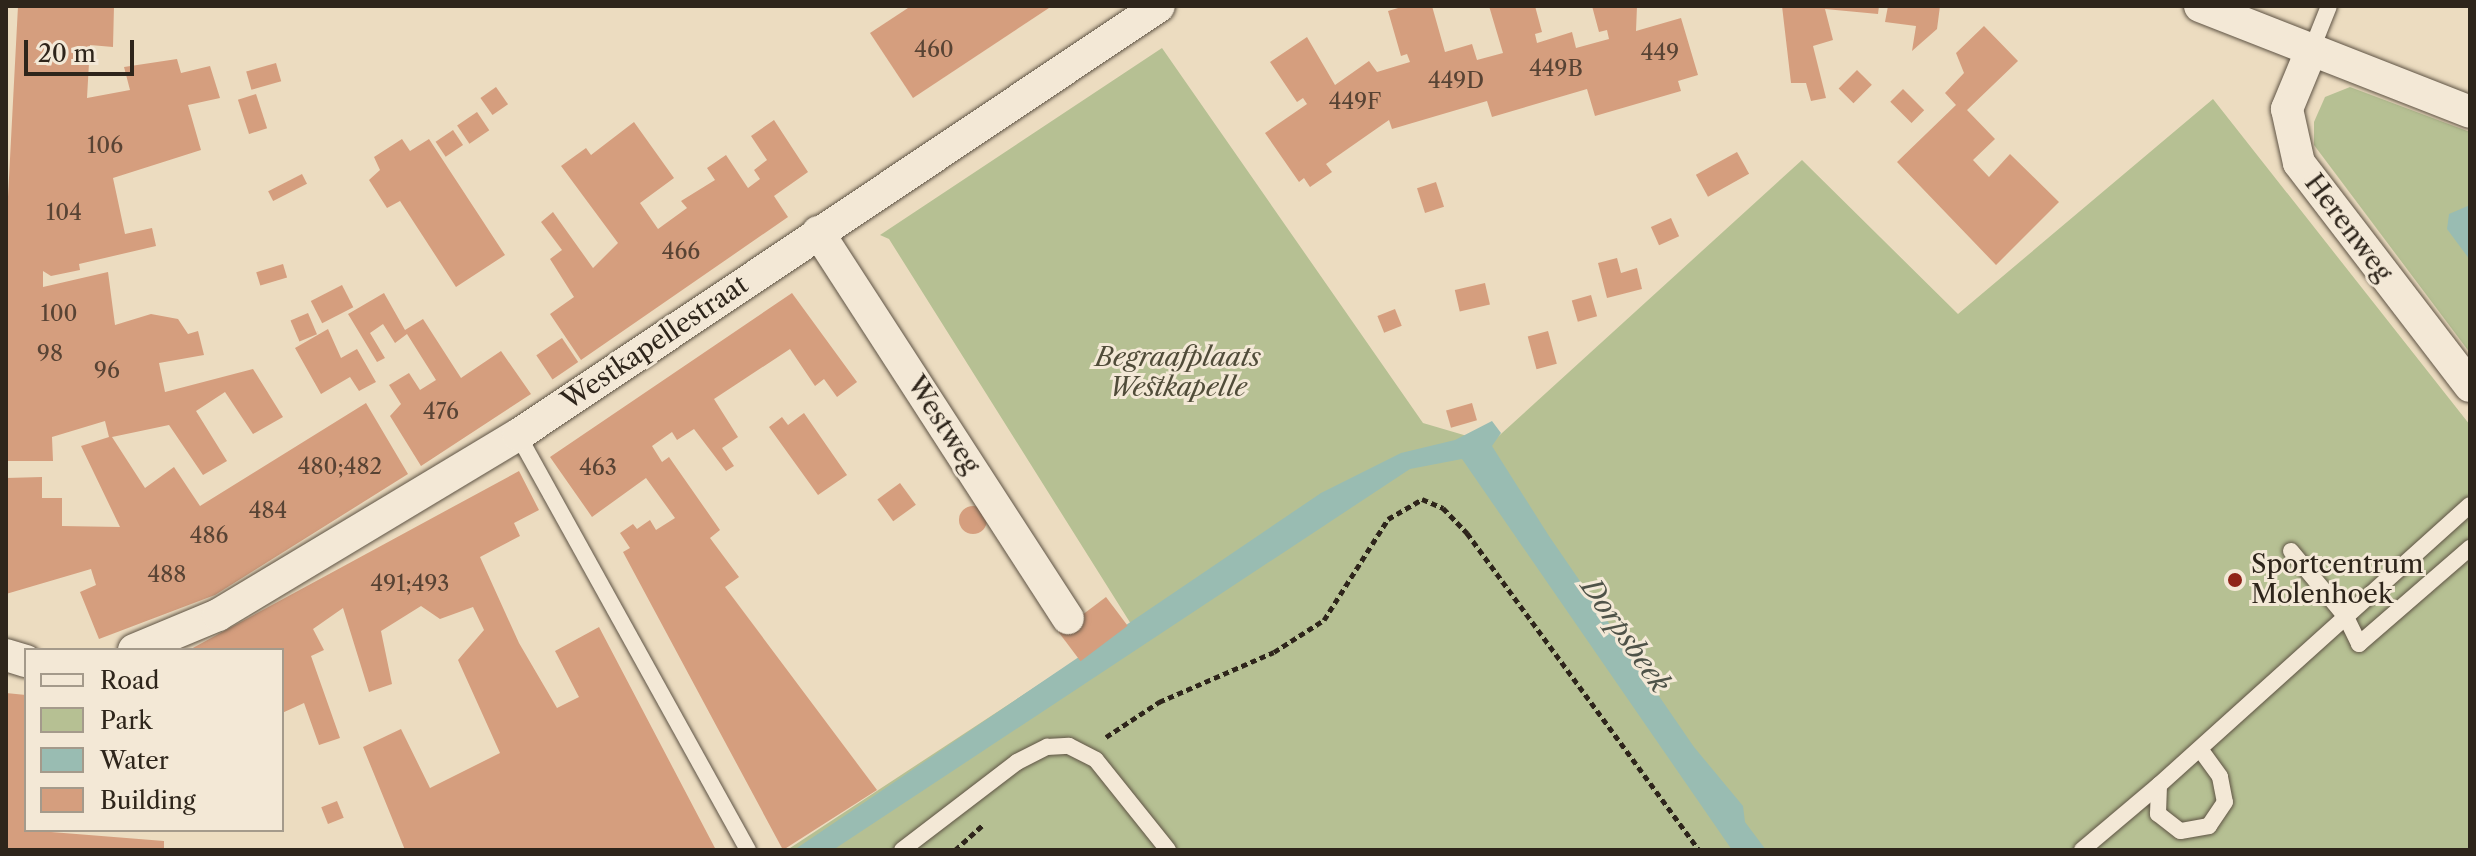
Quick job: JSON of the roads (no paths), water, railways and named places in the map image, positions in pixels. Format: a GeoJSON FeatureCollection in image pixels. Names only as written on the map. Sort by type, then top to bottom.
{"type":"FeatureCollection","features":[{"type":"Feature","properties":{"kind":"street","name":"Westkapellestraat"},"geometry":{"type":"LineString","coordinates":[[139,648],[218,615],[518,435],[1159,6]]}},
{"type":"Feature","properties":{"kind":"street"},"geometry":{"type":"LineString","coordinates":[[2200,6],[2470,112]]}},
{"type":"Feature","properties":{"kind":"street","name":"Herenweg"},"geometry":{"type":"LineString","coordinates":[[2311,51],[2287,109],[2299,163],[2470,386]]}},
{"type":"Feature","properties":{"kind":"street","name":"Westweg"},"geometry":{"type":"LineString","coordinates":[[818,232],[1068,618]]}},
{"type":"Feature","properties":{"kind":"lane"},"geometry":{"type":"LineString","coordinates":[[2311,51],[2329,6]]}},
{"type":"Feature","properties":{"kind":"lane"},"geometry":{"type":"LineString","coordinates":[[518,435],[748,850]]}},
{"type":"Feature","properties":{"kind":"lane"},"geometry":{"type":"LineString","coordinates":[[2082,850],[2200,749],[2470,505]]}},
{"type":"Feature","properties":{"kind":"lane"},"geometry":{"type":"LineString","coordinates":[[2291,551],[2346,617],[2359,644],[2470,548]]}},
{"type":"Feature","properties":{"kind":"lane"},"geometry":{"type":"LineString","coordinates":[[902,850],[1017,762],[1047,747],[1083,752],[1168,850]]}},
{"type":"Feature","properties":{"kind":"lane"},"geometry":{"type":"LineString","coordinates":[[2159,785],[2158,814],[2180,831],[2209,826],[2225,802],[2220,777],[2200,749]]}},
{"type":"Feature","properties":{"kind":"water"},"geometry":{"type":"Polygon","coordinates":[[[2470,205],[2470,260],[2447,229],[2449,214],[2470,205]]]}},
{"type":"Feature","properties":{"kind":"water"},"geometry":{"type":"Polygon","coordinates":[[[1492,421],[1501,433],[1492,446],[1549,536],[1694,747],[1743,806],[1745,822],[1766,850],[1732,850],[1462,459],[1410,469],[833,850],[794,850],[1321,493],[1401,453],[1455,440],[1492,421]]]}},
{"type":"Feature","properties":{"kind":"place","name":"Sportcentrum Molenhoek"},"geometry":{"type":"Point","coordinates":[2235,580]}},
{"type":"Feature","properties":{"kind":"park label","name":"Begraafplaats Westkapelle"},"geometry":{"type":"Point","coordinates":[1178,373]}},
{"type":"Feature","properties":{"kind":"water label","name":"Dorpsbeek"},"geometry":{"type":"Point","coordinates":[1626,635]}}]}
